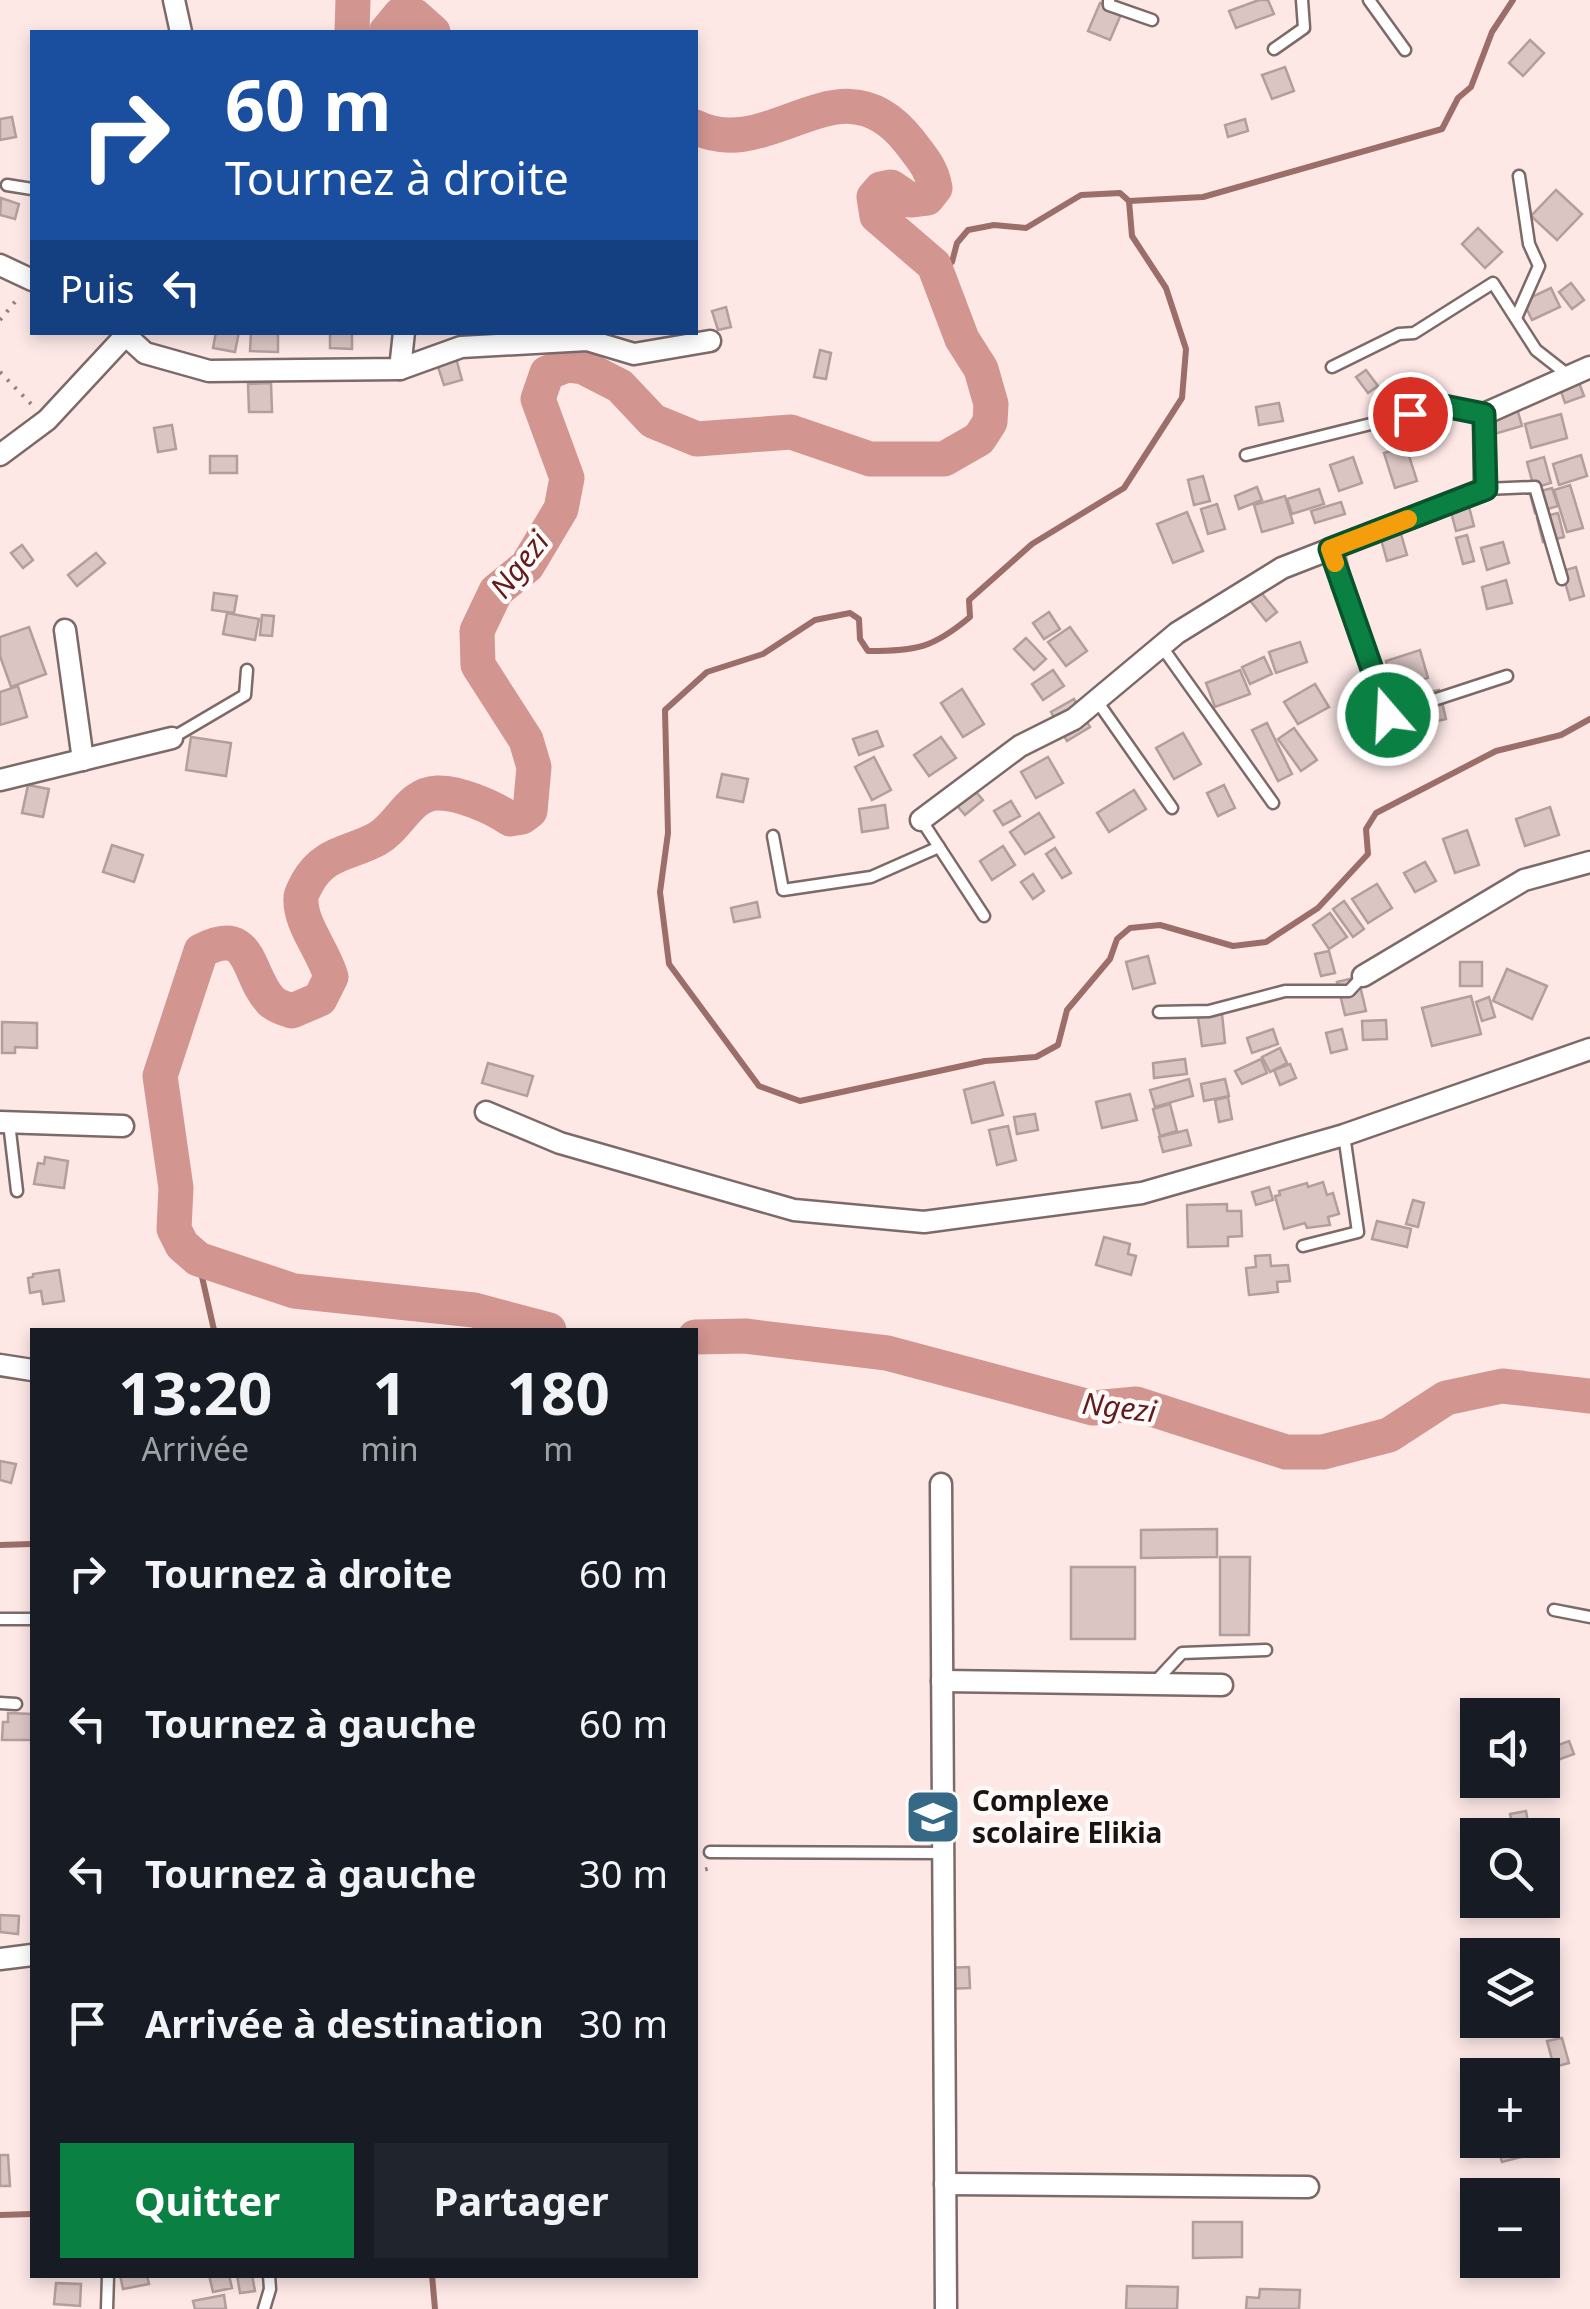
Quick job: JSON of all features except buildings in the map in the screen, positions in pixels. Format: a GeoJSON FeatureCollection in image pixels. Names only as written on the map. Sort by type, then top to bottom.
{"type":"FeatureCollection","features":[{"type":"Feature","properties":{"kind":"street"},"geometry":{"type":"LineString","coordinates":[[174,0],[181,30]]}},
{"type":"Feature","properties":{"kind":"street"},"geometry":{"type":"LineString","coordinates":[[0,265],[27,287]]}},
{"type":"Feature","properties":{"kind":"street"},"geometry":{"type":"LineString","coordinates":[[400,369],[404,335]]}},
{"type":"Feature","properties":{"kind":"street"},"geometry":{"type":"LineString","coordinates":[[0,455],[47,420],[132,337],[145,353],[209,371],[400,369],[461,347],[586,340],[634,354],[710,341]]}},
{"type":"Feature","properties":{"kind":"street"},"geometry":{"type":"LineString","coordinates":[[921,820],[1020,746],[1074,719],[1161,646],[1282,568],[1486,489],[1484,414],[1590,367]]}},
{"type":"Feature","properties":{"kind":"street"},"geometry":{"type":"LineString","coordinates":[[65,630],[83,760]]}},
{"type":"Feature","properties":{"kind":"street"},"geometry":{"type":"LineString","coordinates":[[0,780],[172,738]]}},
{"type":"Feature","properties":{"kind":"street"},"geometry":{"type":"LineString","coordinates":[[1363,976],[1524,880],[1590,862]]}},
{"type":"Feature","properties":{"kind":"street"},"geometry":{"type":"LineString","coordinates":[[486,1112],[560,1142],[794,1210],[924,1222],[1142,1193],[1344,1135],[1590,1049]]}},
{"type":"Feature","properties":{"kind":"street"},"geometry":{"type":"LineString","coordinates":[[4,1122],[123,1126]]}},
{"type":"Feature","properties":{"kind":"street"},"geometry":{"type":"LineString","coordinates":[[0,1365],[30,1370]]}},
{"type":"Feature","properties":{"kind":"street"},"geometry":{"type":"LineString","coordinates":[[942,1484],[946,2309]]}},
{"type":"Feature","properties":{"kind":"street"},"geometry":{"type":"LineString","coordinates":[[942,1681],[1222,1685]]}},
{"type":"Feature","properties":{"kind":"street"},"geometry":{"type":"LineString","coordinates":[[0,1958],[30,1955]]}},
{"type":"Feature","properties":{"kind":"street"},"geometry":{"type":"LineString","coordinates":[[945,2184],[1308,2188]]}},
{"type":"Feature","properties":{"kind":"lane"},"geometry":{"type":"LineString","coordinates":[[1109,0],[1108,5],[1152,20]]}},
{"type":"Feature","properties":{"kind":"lane"},"geometry":{"type":"LineString","coordinates":[[1274,49],[1304,28],[1302,0]]}},
{"type":"Feature","properties":{"kind":"lane"},"geometry":{"type":"LineString","coordinates":[[1369,0],[1406,50]]}},
{"type":"Feature","properties":{"kind":"lane"},"geometry":{"type":"LineString","coordinates":[[1516,318],[1539,266],[1529,244],[1519,176]]}},
{"type":"Feature","properties":{"kind":"lane"},"geometry":{"type":"LineString","coordinates":[[6,185],[30,189]]}},
{"type":"Feature","properties":{"kind":"lane"},"geometry":{"type":"LineString","coordinates":[[1332,366],[1399,334],[1414,334],[1493,283],[1536,350],[1568,376]]}},
{"type":"Feature","properties":{"kind":"lane"},"geometry":{"type":"LineString","coordinates":[[1246,455],[1444,406],[1484,414]]}},
{"type":"Feature","properties":{"kind":"lane"},"geometry":{"type":"LineString","coordinates":[[1486,489],[1535,487],[1562,578]]}},
{"type":"Feature","properties":{"kind":"lane"},"geometry":{"type":"LineString","coordinates":[[1330,549],[1388,715],[1507,676]]}},
{"type":"Feature","properties":{"kind":"lane"},"geometry":{"type":"LineString","coordinates":[[1161,646],[1273,803]]}},
{"type":"Feature","properties":{"kind":"lane"},"geometry":{"type":"LineString","coordinates":[[172,738],[246,695],[247,670]]}},
{"type":"Feature","properties":{"kind":"lane"},"geometry":{"type":"LineString","coordinates":[[1096,700],[1172,808]]}},
{"type":"Feature","properties":{"kind":"lane"},"geometry":{"type":"LineString","coordinates":[[921,820],[984,916]]}},
{"type":"Feature","properties":{"kind":"lane"},"geometry":{"type":"LineString","coordinates":[[773,836],[784,890],[870,877],[939,847]]}},
{"type":"Feature","properties":{"kind":"lane"},"geometry":{"type":"LineString","coordinates":[[1159,1012],[1209,1011],[1286,991],[1348,991],[1363,976]]}},
{"type":"Feature","properties":{"kind":"lane"},"geometry":{"type":"LineString","coordinates":[[4,1122],[17,1191]]}},
{"type":"Feature","properties":{"kind":"lane"},"geometry":{"type":"LineString","coordinates":[[1303,1246],[1358,1232],[1344,1135]]}},
{"type":"Feature","properties":{"kind":"lane"},"geometry":{"type":"LineString","coordinates":[[1554,1610],[1590,1617]]}},
{"type":"Feature","properties":{"kind":"lane"},"geometry":{"type":"LineString","coordinates":[[0,1620],[30,1619]]}},
{"type":"Feature","properties":{"kind":"lane"},"geometry":{"type":"LineString","coordinates":[[1152,1685],[1182,1653],[1266,1650]]}},
{"type":"Feature","properties":{"kind":"lane"},"geometry":{"type":"LineString","coordinates":[[0,1703],[16,1704]]}},
{"type":"Feature","properties":{"kind":"lane"},"geometry":{"type":"LineString","coordinates":[[710,1852],[943,1853]]}},
{"type":"Feature","properties":{"kind":"lane"},"geometry":{"type":"LineString","coordinates":[[107,2309],[108,2278]]}},
{"type":"Feature","properties":{"kind":"lane"},"geometry":{"type":"LineString","coordinates":[[264,2309],[269,2278]]}},
{"type":"Feature","properties":{"kind":"path"},"geometry":{"type":"LineString","coordinates":[[0,320],[27,287]]}},
{"type":"Feature","properties":{"kind":"path"},"geometry":{"type":"LineString","coordinates":[[0,372],[47,420]]}},
{"type":"Feature","properties":{"kind":"waterway","name":"Ngezi"},"geometry":{"type":"LineString","coordinates":[[352,30],[353,0]]}},
{"type":"Feature","properties":{"kind":"waterway"},"geometry":{"type":"LineString","coordinates":[[1129,201],[1203,197],[1442,129],[1458,98],[1471,87],[1492,32],[1513,0]]}},
{"type":"Feature","properties":{"kind":"waterway","name":"Ngezi"},"geometry":{"type":"LineString","coordinates":[[388,30],[400,15],[415,16],[431,30]]}},
{"type":"Feature","properties":{"kind":"waterway","name":"Ngezi"},"geometry":{"type":"LineString","coordinates":[[542,1328],[474,1310],[294,1291],[198,1259],[182,1245],[174,1229],[176,1188],[160,1076],[201,951],[230,943],[239,948],[263,990],[278,1006],[292,1011],[320,999],[331,977],[308,927],[301,897],[321,865],[377,839],[427,795],[445,793],[465,798],[510,819],[530,811],[534,767],[526,740],[478,665],[477,631],[496,591],[527,566],[561,509],[567,478],[538,399],[547,373],[567,365],[583,367],[620,386],[653,421],[697,439],[791,432],[870,459],[944,459],[979,439],[990,422],[991,404],[981,369],[962,339],[934,265],[877,216],[874,197],[881,189],[891,187],[910,200],[927,198],[935,188],[929,169],[909,141],[883,117],[857,107],[831,108],[751,133],[723,135],[698,128]]}},
{"type":"Feature","properties":{"kind":"waterway"},"geometry":{"type":"LineString","coordinates":[[934,265],[952,262],[957,243],[968,230],[994,225],[1026,228],[1081,195],[1120,193],[1129,201],[1132,236],[1166,288],[1186,349],[1182,398],[1124,488],[1032,544],[969,600],[970,617],[945,635],[924,646],[868,651],[860,639],[859,619],[850,613],[815,620],[763,654],[707,672],[665,710],[668,833],[660,892],[669,964],[759,1086],[800,1101],[985,1061],[1036,1057],[1058,1045],[1067,1010],[1110,959],[1117,939],[1130,928],[1160,925],[1233,946],[1266,942],[1318,908],[1368,854],[1366,829],[1376,813],[1496,751],[1561,735],[1590,719]]}},
{"type":"Feature","properties":{"kind":"waterway"},"geometry":{"type":"LineString","coordinates":[[198,1259],[214,1328]]}},
{"type":"Feature","properties":{"kind":"waterway","name":"Ngezi"},"geometry":{"type":"LineString","coordinates":[[698,1337],[745,1336],[887,1353],[1093,1408],[1136,1404],[1286,1452],[1323,1452],[1389,1435],[1446,1398],[1502,1386],[1590,1396]]}},
{"type":"Feature","properties":{"kind":"waterway"},"geometry":{"type":"LineString","coordinates":[[0,1545],[30,1544]]}},
{"type":"Feature","properties":{"kind":"waterway"},"geometry":{"type":"LineString","coordinates":[[0,2215],[30,2214]]}},
{"type":"Feature","properties":{"kind":"waterway"},"geometry":{"type":"LineString","coordinates":[[432,2278],[435,2309]]}},
{"type":"Feature","properties":{"kind":"slow traffic"},"geometry":{"type":"LineString","coordinates":[[1335,563],[1330,549],[1408,519]]}},
{"type":"Feature","properties":{"kind":"place","name":"Complexe scolaire Elikia"},"geometry":{"type":"Point","coordinates":[933,1817]}},
{"type":"Feature","properties":{"kind":"route"},"geometry":{"type":"LineString","coordinates":[[1388,715],[1330,549],[1486,489],[1484,414],[1444,406],[1410,414]]}}]}
